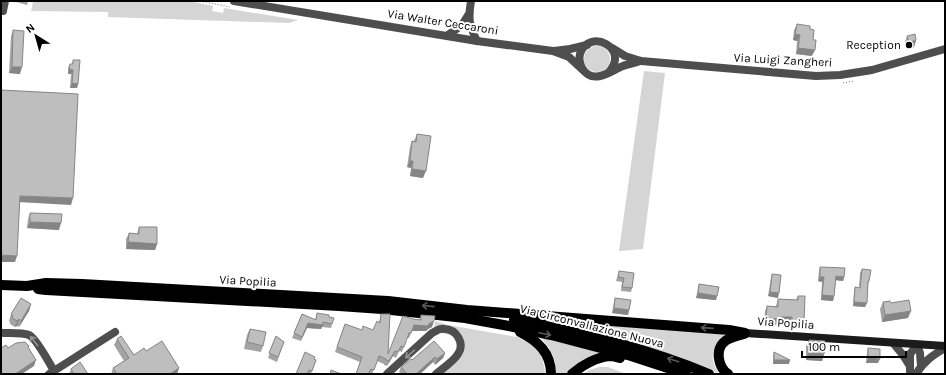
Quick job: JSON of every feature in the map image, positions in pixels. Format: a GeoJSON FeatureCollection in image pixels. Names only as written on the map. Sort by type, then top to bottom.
{"type":"FeatureCollection","features":[{"type":"Feature","properties":{"kind":"main road","name":"Via Popilia"},"geometry":{"type":"LineString","coordinates":[[1,285],[27,286],[46,283],[388,301],[466,314]]}},
{"type":"Feature","properties":{"kind":"main road","name":"Via Circonvallazione Nuova"},"geometry":{"type":"LineString","coordinates":[[466,314],[631,356],[682,372]]}},
{"type":"Feature","properties":{"kind":"main road","name":"Via Circonvallazione Nuova"},"geometry":{"type":"LineString","coordinates":[[466,314],[553,327],[637,348],[683,363],[709,374]]}},
{"type":"Feature","properties":{"kind":"main road"},"geometry":{"type":"LineString","coordinates":[[466,314],[729,330],[745,333]]}},
{"type":"Feature","properties":{"kind":"main road"},"geometry":{"type":"LineString","coordinates":[[509,326],[525,334],[545,350],[550,359],[551,374]]}},
{"type":"Feature","properties":{"kind":"main road","name":"Via Popilia"},"geometry":{"type":"LineString","coordinates":[[745,333],[945,347]]}},
{"type":"Feature","properties":{"kind":"main road"},"geometry":{"type":"LineString","coordinates":[[728,374],[725,372],[720,363],[720,350],[723,343],[731,338],[745,333]]}},
{"type":"Feature","properties":{"kind":"main road"},"geometry":{"type":"LineString","coordinates":[[572,374],[584,365],[597,359],[611,356],[682,372]]}},
{"type":"Feature","properties":{"kind":"street"},"geometry":{"type":"LineString","coordinates":[[3,11],[5,1]]}},
{"type":"Feature","properties":{"kind":"street","name":"Via Walter Ceccaroni"},"geometry":{"type":"LineString","coordinates":[[234,1],[553,51],[570,49],[597,41],[608,44],[612,48]]}},
{"type":"Feature","properties":{"kind":"street"},"geometry":{"type":"LineString","coordinates":[[471,1],[469,14],[470,27],[477,40]]}},
{"type":"Feature","properties":{"kind":"street"},"geometry":{"type":"LineString","coordinates":[[448,35],[462,25],[469,14]]}},
{"type":"Feature","properties":{"kind":"street"},"geometry":{"type":"LineString","coordinates":[[583,70],[579,59],[583,48],[587,44]]}},
{"type":"Feature","properties":{"kind":"street"},"geometry":{"type":"LineString","coordinates":[[608,73],[612,69],[615,58],[612,48]]}},
{"type":"Feature","properties":{"kind":"street","name":"Via Luigi Zangheri"},"geometry":{"type":"LineString","coordinates":[[612,48],[624,56],[641,61],[816,76],[840,75],[872,70],[945,49]]}},
{"type":"Feature","properties":{"kind":"street","name":"Via Walter Ceccaroni"},"geometry":{"type":"LineString","coordinates":[[553,51],[569,58],[587,74],[598,77],[608,73]]}},
{"type":"Feature","properties":{"kind":"street","name":"Via Luigi Zangheri"},"geometry":{"type":"LineString","coordinates":[[608,73],[624,65],[641,61]]}},
{"type":"Feature","properties":{"kind":"street"},"geometry":{"type":"LineString","coordinates":[[387,374],[432,333],[438,329],[445,328],[451,330],[459,338],[461,343],[460,349],[458,355],[436,374]]}},
{"type":"Feature","properties":{"kind":"street"},"geometry":{"type":"LineString","coordinates":[[1,333],[30,335],[35,340],[52,372],[115,332]]}},
{"type":"Feature","properties":{"kind":"street"},"geometry":{"type":"LineString","coordinates":[[893,343],[903,355],[910,370]]}},
{"type":"Feature","properties":{"kind":"street"},"geometry":{"type":"LineString","coordinates":[[910,370],[910,354],[917,345],[920,352],[921,366]]}},
{"type":"Feature","properties":{"kind":"street"},"geometry":{"type":"LineString","coordinates":[[916,374],[927,359],[945,347]]}},
{"type":"Feature","properties":{"kind":"shaded area"},"geometry":{"type":"Polygon","coordinates":[[[33,1],[189,1],[213,6],[212,11],[223,13],[224,8],[298,20],[289,23],[108,17],[108,12],[31,11],[33,1]]]}},
{"type":"Feature","properties":{"kind":"shaded area"},"geometry":{"type":"Polygon","coordinates":[[[597,46],[606,50],[610,59],[606,68],[597,72],[588,68],[584,59],[588,50],[597,46]]]}},
{"type":"Feature","properties":{"kind":"shaded area"},"geometry":{"type":"Polygon","coordinates":[[[644,71],[665,73],[643,249],[619,251],[644,71]]]}},
{"type":"Feature","properties":{"kind":"shaded area"},"geometry":{"type":"Polygon","coordinates":[[[435,321],[448,325],[517,337],[534,347],[543,360],[545,374],[441,374],[463,340],[434,328],[435,321]]]}},
{"type":"Feature","properties":{"kind":"shaded area"},"geometry":{"type":"Polygon","coordinates":[[[562,323],[726,333],[715,346],[713,351],[713,361],[718,372],[717,373],[679,358],[562,323]]]}},
{"type":"Feature","properties":{"kind":"shaded area"},"geometry":{"type":"Polygon","coordinates":[[[543,338],[602,353],[573,367],[566,374],[556,374],[551,351],[543,338]]]}},
{"type":"Feature","properties":{"kind":"shaded area"},"geometry":{"type":"Polygon","coordinates":[[[599,367],[608,367],[626,374],[583,374],[589,370],[599,367]]]}},
{"type":"Feature","properties":{"kind":"building"},"geometry":{"type":"Polygon","coordinates":[[[797,24],[810,26],[810,29],[814,30],[813,40],[816,40],[815,50],[798,48],[800,35],[795,34],[797,24]]]}},
{"type":"Feature","properties":{"kind":"building"},"geometry":{"type":"Polygon","coordinates":[[[13,30],[24,31],[22,67],[12,67],[13,30]]]}},
{"type":"Feature","properties":{"kind":"building"},"geometry":{"type":"Polygon","coordinates":[[[915,34],[916,40],[909,43],[907,36],[915,34]]]}},
{"type":"Feature","properties":{"kind":"building"},"geometry":{"type":"Polygon","coordinates":[[[73,60],[80,60],[78,84],[72,83],[73,70],[69,69],[70,64],[73,64],[73,60]]]}},
{"type":"Feature","properties":{"kind":"building"},"geometry":{"type":"Polygon","coordinates":[[[1,90],[78,94],[73,198],[20,196],[17,256],[1,255],[1,90]]]}},
{"type":"Feature","properties":{"kind":"building"},"geometry":{"type":"Polygon","coordinates":[[[417,134],[431,136],[426,171],[412,169],[413,161],[410,161],[412,141],[416,142],[417,134]]]}},
{"type":"Feature","properties":{"kind":"building"},"geometry":{"type":"Polygon","coordinates":[[[30,213],[62,214],[61,223],[30,222],[30,213]]]}},
{"type":"Feature","properties":{"kind":"building"},"geometry":{"type":"Polygon","coordinates":[[[139,227],[157,227],[157,244],[128,242],[129,233],[139,234],[139,227]]]}},
{"type":"Feature","properties":{"kind":"building"},"geometry":{"type":"Polygon","coordinates":[[[820,267],[845,268],[844,277],[836,276],[834,296],[822,295],[824,277],[820,277],[820,267]]]}},
{"type":"Feature","properties":{"kind":"building"},"geometry":{"type":"Polygon","coordinates":[[[862,269],[871,270],[868,281],[867,303],[854,302],[855,287],[860,288],[862,269]]]}},
{"type":"Feature","properties":{"kind":"building"},"geometry":{"type":"Polygon","coordinates":[[[619,271],[634,273],[632,288],[622,287],[624,278],[618,277],[619,271]]]}},
{"type":"Feature","properties":{"kind":"building"},"geometry":{"type":"Polygon","coordinates":[[[772,274],[781,275],[779,293],[770,292],[772,274]]]}},
{"type":"Feature","properties":{"kind":"building"},"geometry":{"type":"Polygon","coordinates":[[[699,284],[719,287],[717,296],[698,293],[699,284]]]}},
{"type":"Feature","properties":{"kind":"building"},"geometry":{"type":"Polygon","coordinates":[[[798,296],[805,296],[804,323],[792,323],[792,317],[781,317],[781,319],[766,318],[767,306],[778,307],[778,299],[798,300],[798,296]]]}},
{"type":"Feature","properties":{"kind":"building"},"geometry":{"type":"Polygon","coordinates":[[[21,298],[31,304],[21,321],[19,319],[17,321],[12,318],[13,316],[11,314],[21,298]]]}},
{"type":"Feature","properties":{"kind":"building"},"geometry":{"type":"Polygon","coordinates":[[[615,298],[631,300],[629,310],[614,308],[615,298]]]}},
{"type":"Feature","properties":{"kind":"building"},"geometry":{"type":"Polygon","coordinates":[[[909,300],[911,311],[885,315],[883,302],[890,301],[891,303],[909,300]]]}},
{"type":"Feature","properties":{"kind":"building"},"geometry":{"type":"Polygon","coordinates":[[[317,313],[329,315],[329,317],[334,318],[332,324],[323,322],[323,325],[308,323],[302,337],[294,333],[302,314],[316,320],[317,313]]]}},
{"type":"Feature","properties":{"kind":"building"},"geometry":{"type":"Polygon","coordinates":[[[381,314],[390,314],[388,354],[403,316],[421,320],[421,315],[435,316],[434,321],[427,326],[414,325],[411,333],[409,333],[404,347],[401,346],[398,352],[395,351],[389,361],[379,356],[374,370],[371,369],[368,374],[356,374],[362,357],[337,347],[345,324],[362,330],[363,326],[373,330],[377,321],[380,323],[381,314]]]}},
{"type":"Feature","properties":{"kind":"building"},"geometry":{"type":"Polygon","coordinates":[[[250,329],[266,332],[263,346],[247,342],[250,329]]]}},
{"type":"Feature","properties":{"kind":"building"},"geometry":{"type":"Polygon","coordinates":[[[121,336],[134,355],[144,348],[146,351],[162,341],[179,368],[170,374],[117,374],[113,368],[129,358],[117,339],[121,336]]]}},
{"type":"Feature","properties":{"kind":"building"},"geometry":{"type":"Polygon","coordinates":[[[276,336],[284,342],[278,357],[269,353],[276,336]]]}},
{"type":"Feature","properties":{"kind":"building"},"geometry":{"type":"Polygon","coordinates":[[[809,340],[825,341],[824,354],[808,353],[809,340]]]}},
{"type":"Feature","properties":{"kind":"building"},"geometry":{"type":"Polygon","coordinates":[[[434,341],[445,353],[437,359],[435,357],[416,374],[407,374],[401,367],[411,359],[412,360],[434,341]]]}},
{"type":"Feature","properties":{"kind":"building"},"geometry":{"type":"Polygon","coordinates":[[[25,342],[29,346],[28,347],[36,360],[15,374],[1,374],[1,348],[6,345],[8,348],[16,343],[25,342]]]}},
{"type":"Feature","properties":{"kind":"building"},"geometry":{"type":"Polygon","coordinates":[[[868,348],[880,349],[880,359],[868,358],[868,348]]]}},
{"type":"Feature","properties":{"kind":"building"},"geometry":{"type":"Polygon","coordinates":[[[305,352],[315,357],[314,359],[316,360],[312,371],[309,370],[307,374],[296,374],[305,352]]]}},
{"type":"Feature","properties":{"kind":"building"},"geometry":{"type":"Polygon","coordinates":[[[774,352],[790,360],[774,360],[774,352]]]}},
{"type":"Feature","properties":{"kind":"building"},"geometry":{"type":"Polygon","coordinates":[[[80,362],[88,374],[74,374],[71,369],[80,362]]]}},
{"type":"Feature","properties":{"kind":"building"},"geometry":{"type":"Polygon","coordinates":[[[331,370],[341,374],[330,374],[331,370]]]}},
{"type":"Feature","properties":{"kind":"place","name":"Reception"},"geometry":{"type":"Point","coordinates":[909,45]}}]}
